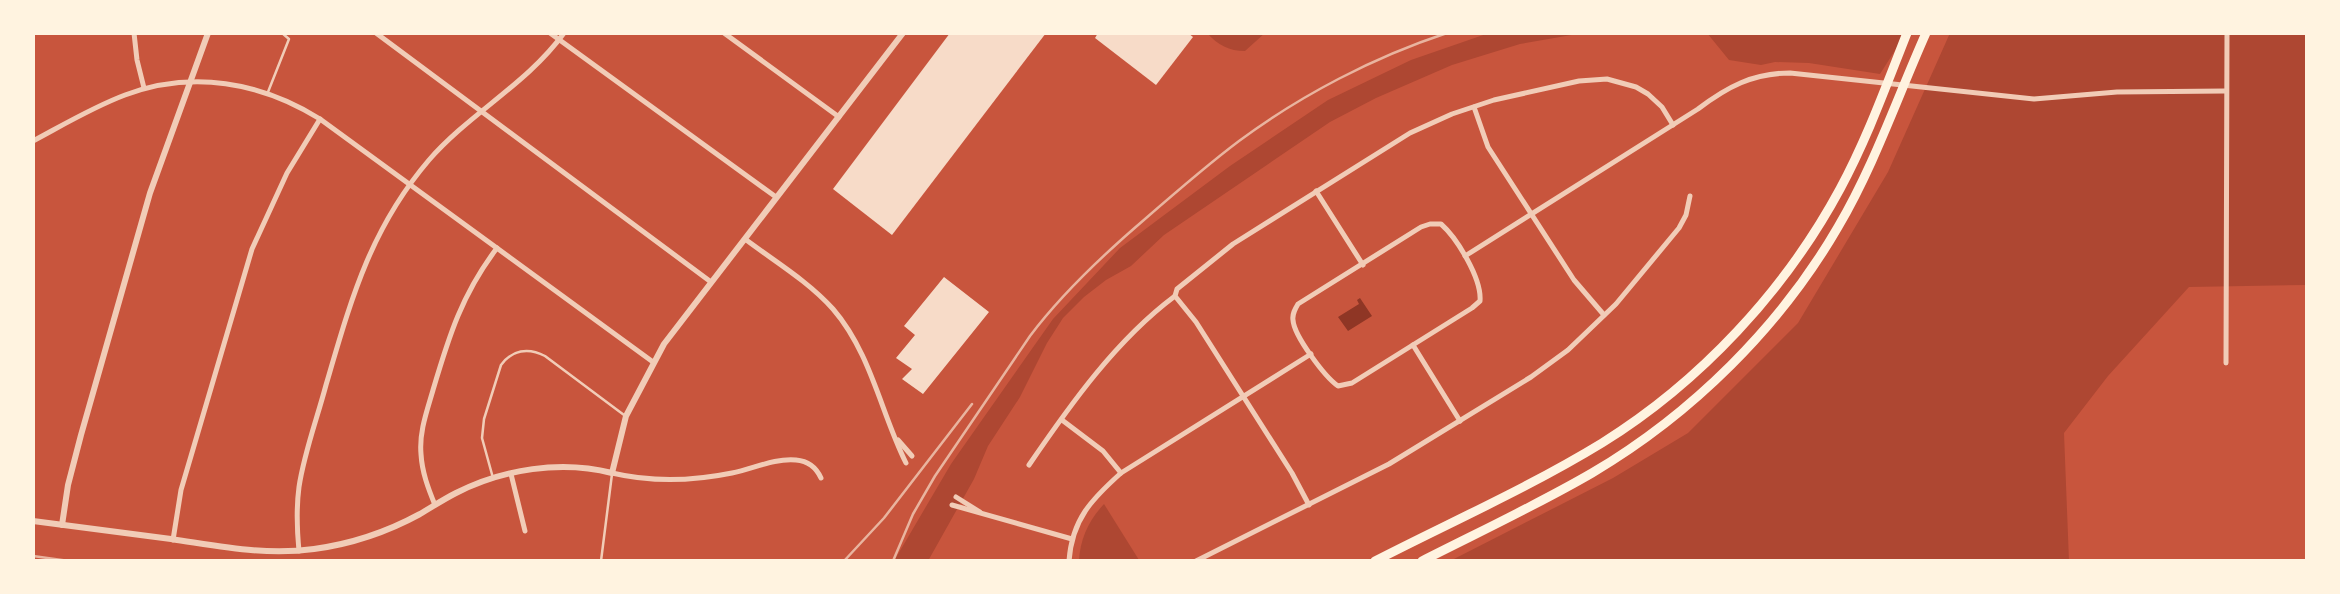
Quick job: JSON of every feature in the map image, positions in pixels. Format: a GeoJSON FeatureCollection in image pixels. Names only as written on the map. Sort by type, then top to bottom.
{"type":"FeatureCollection","features":[{"type":"Feature","properties":{"kind":"highway"},"geometry":{"type":"LineString","coordinates":[[1375,561],[1603,442],[1660,402],[1713,356],[1760,305],[1803,250],[1839,190],[1870,127],[1907,33]]}},
{"type":"Feature","properties":{"kind":"highway"},"geometry":{"type":"LineString","coordinates":[[1422,561],[1593,472],[1652,433],[1706,389],[1755,340],[1800,286],[1838,228],[1871,166],[1926,33]]}},
{"type":"Feature","properties":{"kind":"street"},"geometry":{"type":"LineString","coordinates":[[134,33],[144,88]]}},
{"type":"Feature","properties":{"kind":"street"},"geometry":{"type":"LineString","coordinates":[[62,525],[78,447],[150,193],[208,33]]}},
{"type":"Feature","properties":{"kind":"street"},"geometry":{"type":"LineString","coordinates":[[376,33],[711,282]]}},
{"type":"Feature","properties":{"kind":"street"},"geometry":{"type":"LineString","coordinates":[[550,33],[776,197]]}},
{"type":"Feature","properties":{"kind":"street"},"geometry":{"type":"LineString","coordinates":[[299,551],[297,513],[301,477],[351,300],[371,248],[410,185],[448,139],[518,83],[564,33]]}},
{"type":"Feature","properties":{"kind":"street"},"geometry":{"type":"LineString","coordinates":[[724,33],[839,117]]}},
{"type":"Feature","properties":{"kind":"street"},"geometry":{"type":"LineString","coordinates":[[612,473],[626,416],[653,362],[675,328],[903,33]]}},
{"type":"Feature","properties":{"kind":"street"},"geometry":{"type":"LineString","coordinates":[[2226,363],[2227,33]]}},
{"type":"Feature","properties":{"kind":"street"},"geometry":{"type":"LineString","coordinates":[[1465,257],[1730,86],[1765,75],[1790,73],[2034,99],[2117,92],[2225,91]]}},
{"type":"Feature","properties":{"kind":"street"},"geometry":{"type":"LineString","coordinates":[[1029,465],[1082,393],[1147,317],[1175,296],[1177,289],[1233,244],[1410,133],[1474,107],[1518,94],[1579,81],[1607,79],[1636,87],[1648,94],[1662,107],[1673,125]]}},
{"type":"Feature","properties":{"kind":"street"},"geometry":{"type":"LineString","coordinates":[[33,141],[98,106],[144,88],[191,82],[225,83],[268,93],[320,119],[653,362]]}},
{"type":"Feature","properties":{"kind":"street"},"geometry":{"type":"LineString","coordinates":[[1474,107],[1488,146],[1574,280],[1605,315]]}},
{"type":"Feature","properties":{"kind":"street"},"geometry":{"type":"LineString","coordinates":[[173,540],[181,491],[252,249],[282,182],[320,119]]}},
{"type":"Feature","properties":{"kind":"street"},"geometry":{"type":"LineString","coordinates":[[1316,191],[1363,265]]}},
{"type":"Feature","properties":{"kind":"street"},"geometry":{"type":"LineString","coordinates":[[1196,561],[1389,464],[1531,377],[1563,353],[1616,304],[1679,228],[1686,215],[1690,196]]}},
{"type":"Feature","properties":{"kind":"street"},"geometry":{"type":"LineString","coordinates":[[1430,224],[1441,224],[1447,229],[1465,257],[1481,293],[1480,301],[1472,308],[1352,383],[1338,386],[1326,378],[1293,323],[1293,312],[1298,304],[1430,224]]}},
{"type":"Feature","properties":{"kind":"street"},"geometry":{"type":"LineString","coordinates":[[745,239],[809,287],[832,309],[850,332],[868,367],[906,463]]}},
{"type":"Feature","properties":{"kind":"street"},"geometry":{"type":"LineString","coordinates":[[435,505],[422,469],[423,425],[449,334],[459,309],[497,248]]}},
{"type":"Feature","properties":{"kind":"street"},"geometry":{"type":"LineString","coordinates":[[1175,296],[1196,322],[1243,395],[1309,505]]}},
{"type":"Feature","properties":{"kind":"street"},"geometry":{"type":"LineString","coordinates":[[1413,345],[1460,421]]}},
{"type":"Feature","properties":{"kind":"street"},"geometry":{"type":"LineString","coordinates":[[1069,561],[1072,539],[1083,511],[1121,472],[1311,354]]}},
{"type":"Feature","properties":{"kind":"street"},"geometry":{"type":"LineString","coordinates":[[1062,420],[1103,452],[1121,472]]}},
{"type":"Feature","properties":{"kind":"street"},"geometry":{"type":"LineString","coordinates":[[896,438],[912,456]]}},
{"type":"Feature","properties":{"kind":"street"},"geometry":{"type":"LineString","coordinates":[[33,522],[235,550],[299,551],[368,537],[399,525],[457,492],[493,478],[560,467],[591,468],[647,478],[693,479],[732,473],[786,459],[810,464],[821,478]]}},
{"type":"Feature","properties":{"kind":"street"},"geometry":{"type":"LineString","coordinates":[[510,474],[525,531]]}},
{"type":"Feature","properties":{"kind":"street"},"geometry":{"type":"LineString","coordinates":[[956,497],[985,516]]}},
{"type":"Feature","properties":{"kind":"street"},"geometry":{"type":"LineString","coordinates":[[952,505],[1072,539]]}},
{"type":"Feature","properties":{"kind":"lane"},"geometry":{"type":"LineString","coordinates":[[268,93],[289,38],[282,33]]}},
{"type":"Feature","properties":{"kind":"lane"},"geometry":{"type":"LineString","coordinates":[[493,478],[484,451],[483,425],[501,365],[517,352],[532,351],[545,356],[626,416]]}},
{"type":"Feature","properties":{"kind":"lane"},"geometry":{"type":"LineString","coordinates":[[601,561],[612,473]]}},
{"type":"Feature","properties":{"kind":"shaded area"},"geometry":{"type":"Polygon","coordinates":[[[1207,33],[1265,33],[1245,51],[1224,46],[1207,33]]]}},
{"type":"Feature","properties":{"kind":"shaded area"},"geometry":{"type":"Polygon","coordinates":[[[1489,33],[1583,33],[1520,44],[1452,65],[1376,98],[1330,122],[1164,235],[1131,266],[1106,280],[1063,318],[1047,343],[1020,397],[988,446],[974,479],[928,561],[894,561],[951,464],[1053,319],[1120,248],[1230,166],[1328,100],[1411,60],[1489,33]]]}},
{"type":"Feature","properties":{"kind":"shaded area"},"geometry":{"type":"Polygon","coordinates":[[[1707,33],[1906,33],[1880,74],[1809,63],[1775,62],[1761,65],[1729,60],[1707,33]]]}},
{"type":"Feature","properties":{"kind":"shaded area"},"geometry":{"type":"Polygon","coordinates":[[[1950,33],[2307,33],[2307,285],[2189,287],[2108,376],[2064,433],[2069,561],[1450,561],[1613,478],[1688,433],[1798,323],[1888,172],[1950,33]]]}},
{"type":"Feature","properties":{"kind":"shaded area"},"geometry":{"type":"Polygon","coordinates":[[[1360,298],[1372,316],[1348,331],[1338,317],[1359,304],[1357,300],[1360,298]]]}},
{"type":"Feature","properties":{"kind":"shaded area"},"geometry":{"type":"Polygon","coordinates":[[[1104,504],[1139,561],[1079,561],[1086,530],[1104,504]]]}},
{"type":"Feature","properties":{"kind":"building"},"geometry":{"type":"Polygon","coordinates":[[[950,33],[1046,33],[892,235],[833,189],[950,33]]]}},
{"type":"Feature","properties":{"kind":"building"},"geometry":{"type":"Polygon","coordinates":[[[1098,33],[1188,33],[1193,37],[1156,85],[1095,38],[1098,33]]]}},
{"type":"Feature","properties":{"kind":"building"},"geometry":{"type":"Polygon","coordinates":[[[944,277],[989,312],[923,394],[902,379],[912,369],[896,358],[915,335],[904,326],[944,277]]]}},
{"type":"Feature","properties":{"kind":"railway"},"geometry":{"type":"LineString","coordinates":[[893,561],[913,514],[935,476],[1030,336],[1056,304],[1099,260],[1203,169],[1287,108],[1365,66],[1447,33]]}},
{"type":"Feature","properties":{"kind":"railway"},"geometry":{"type":"LineString","coordinates":[[844,561],[884,518],[972,404]]}},
{"type":"Feature","properties":{"kind":"railway"},"geometry":{"type":"LineString","coordinates":[[33,556],[69,561]]}}]}
